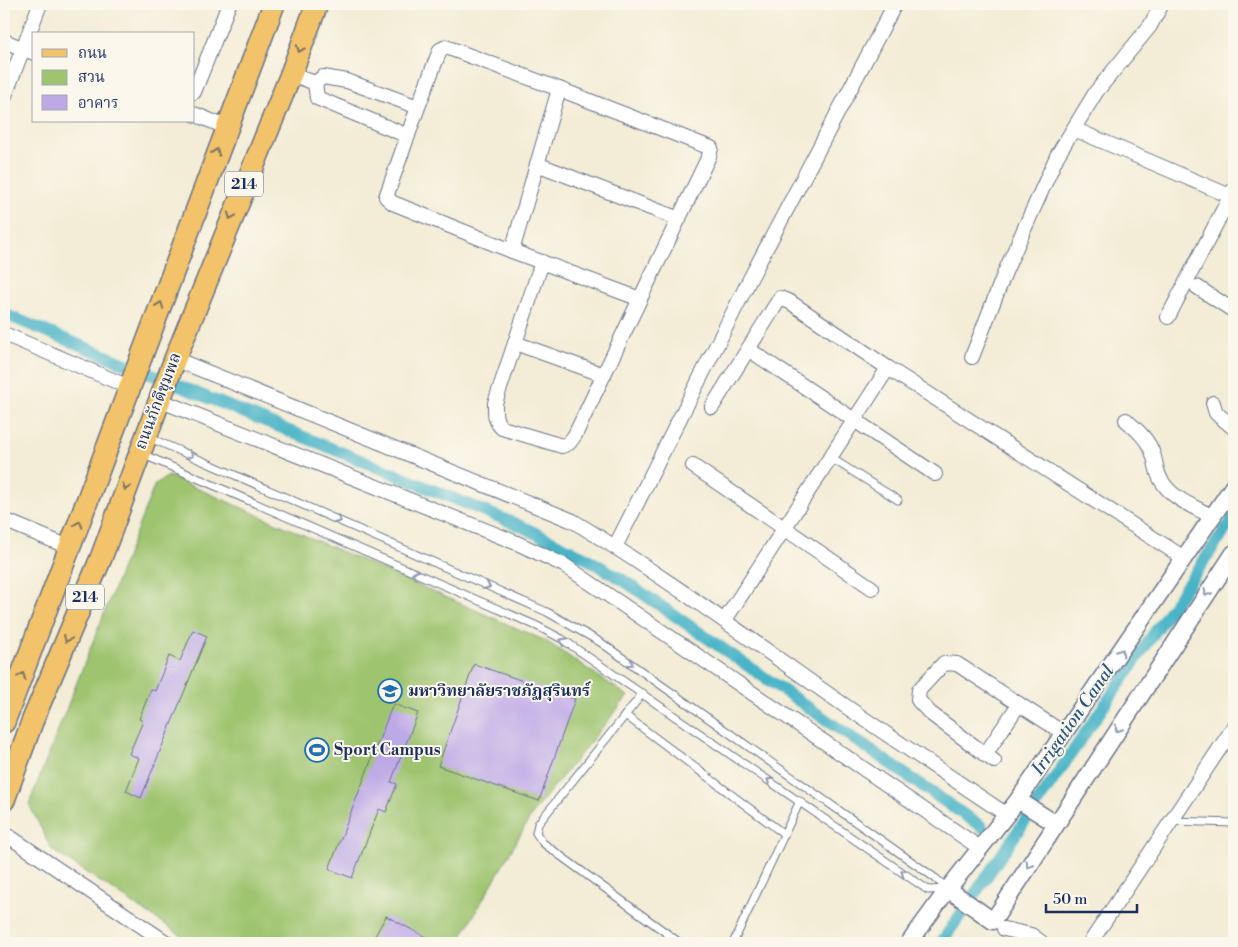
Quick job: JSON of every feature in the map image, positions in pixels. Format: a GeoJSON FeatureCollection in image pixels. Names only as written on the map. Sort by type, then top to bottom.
{"type":"FeatureCollection","features":[{"type":"Feature","properties":{"kind":"main road","name":"ถนนภักดีชุมพล"},"geometry":{"type":"LineString","coordinates":[[4,722],[71,548],[226,127],[274,4]]}},
{"type":"Feature","properties":{"kind":"main road","name":"ถนนภักดีชุมพล"},"geometry":{"type":"LineString","coordinates":[[4,800],[32,722],[101,558],[173,362],[290,74],[316,4]]}},
{"type":"Feature","properties":{"kind":"street"},"geometry":{"type":"LineString","coordinates":[[33,32],[40,4]]}},
{"type":"Feature","properties":{"kind":"street"},"geometry":{"type":"LineString","coordinates":[[195,89],[229,4]]}},
{"type":"Feature","properties":{"kind":"street"},"geometry":{"type":"LineString","coordinates":[[615,546],[751,278],[895,4]]}},
{"type":"Feature","properties":{"kind":"street"},"geometry":{"type":"LineString","coordinates":[[972,357],[1006,272],[1053,165],[1096,92],[1150,26],[1162,4]]}},
{"type":"Feature","properties":{"kind":"street"},"geometry":{"type":"LineString","coordinates":[[4,98],[29,50],[32,37]]}},
{"type":"Feature","properties":{"kind":"street"},"geometry":{"type":"LineString","coordinates":[[4,41],[29,50]]}},
{"type":"Feature","properties":{"kind":"street"},"geometry":{"type":"LineString","coordinates":[[542,262],[495,402],[495,416],[497,424],[502,428],[562,446],[569,443],[575,435],[709,156],[711,148],[446,47],[440,50],[386,197],[392,203],[640,299]]}},
{"type":"Feature","properties":{"kind":"street"},"geometry":{"type":"LineString","coordinates":[[290,74],[315,83]]}},
{"type":"Feature","properties":{"kind":"street"},"geometry":{"type":"LineString","coordinates":[[315,83],[323,77],[347,81],[418,107]]}},
{"type":"Feature","properties":{"kind":"street"},"geometry":{"type":"LineString","coordinates":[[315,83],[317,98],[408,136]]}},
{"type":"Feature","properties":{"kind":"street"},"geometry":{"type":"LineString","coordinates":[[512,250],[559,89]]}},
{"type":"Feature","properties":{"kind":"street"},"geometry":{"type":"LineString","coordinates":[[195,114],[226,127]]}},
{"type":"Feature","properties":{"kind":"street"},"geometry":{"type":"LineString","coordinates":[[1074,129],[1232,192],[1168,316]]}},
{"type":"Feature","properties":{"kind":"street"},"geometry":{"type":"LineString","coordinates":[[538,164],[679,219]]}},
{"type":"Feature","properties":{"kind":"street"},"geometry":{"type":"LineString","coordinates":[[1197,287],[1234,311]]}},
{"type":"Feature","properties":{"kind":"street"},"geometry":{"type":"LineString","coordinates":[[712,407],[778,298],[782,298],[1184,558]]}},
{"type":"Feature","properties":{"kind":"street"},"geometry":{"type":"LineString","coordinates":[[4,334],[131,382]]}},
{"type":"Feature","properties":{"kind":"street"},"geometry":{"type":"LineString","coordinates":[[515,343],[604,374]]}},
{"type":"Feature","properties":{"kind":"street"},"geometry":{"type":"LineString","coordinates":[[748,349],[935,474]]}},
{"type":"Feature","properties":{"kind":"street"},"geometry":{"type":"LineString","coordinates":[[173,362],[550,510],[573,521],[615,546],[725,620],[828,694],[1007,815]]}},
{"type":"Feature","properties":{"kind":"street"},"geometry":{"type":"LineString","coordinates":[[725,620],[888,368]]}},
{"type":"Feature","properties":{"kind":"street"},"geometry":{"type":"LineString","coordinates":[[160,396],[507,539],[564,565],[980,848]]}},
{"type":"Feature","properties":{"kind":"street"},"geometry":{"type":"LineString","coordinates":[[1214,402],[1216,413],[1234,428]]}},
{"type":"Feature","properties":{"kind":"street"},"geometry":{"type":"LineString","coordinates":[[1126,420],[1142,435],[1149,445],[1158,473],[1166,487],[1176,497],[1212,516]]}},
{"type":"Feature","properties":{"kind":"street"},"geometry":{"type":"LineString","coordinates":[[693,466],[872,588]]}},
{"type":"Feature","properties":{"kind":"street"},"geometry":{"type":"LineString","coordinates":[[909,943],[951,892],[980,848],[1007,815],[1021,802],[1234,485]]}},
{"type":"Feature","properties":{"kind":"street"},"geometry":{"type":"LineString","coordinates":[[4,520],[71,548]]}},
{"type":"Feature","properties":{"kind":"street"},"geometry":{"type":"LineString","coordinates":[[994,921],[1051,821],[1234,553]]}},
{"type":"Feature","properties":{"kind":"street"},"geometry":{"type":"LineString","coordinates":[[1019,704],[990,758],[920,705],[917,695],[919,690],[941,665],[950,662],[957,664],[1019,704],[1065,734]]}},
{"type":"Feature","properties":{"kind":"street"},"geometry":{"type":"LineString","coordinates":[[1090,943],[1234,727]]}},
{"type":"Feature","properties":{"kind":"street"},"geometry":{"type":"LineString","coordinates":[[1021,802],[1051,821]]}},
{"type":"Feature","properties":{"kind":"street"},"geometry":{"type":"LineString","coordinates":[[4,833],[160,941]]}},
{"type":"Feature","properties":{"kind":"street"},"geometry":{"type":"LineString","coordinates":[[951,892],[994,921],[1031,935],[1042,943]]}},
{"type":"Feature","properties":{"kind":"street"},"geometry":{"type":"LineString","coordinates":[[994,921],[1014,943]]}},
{"type":"Feature","properties":{"kind":"lane"},"geometry":{"type":"LineString","coordinates":[[142,444],[562,639],[928,890],[951,892]]}},
{"type":"Feature","properties":{"kind":"lane"},"geometry":{"type":"LineString","coordinates":[[142,444],[547,612],[587,634],[886,843],[951,892]]}},
{"type":"Feature","properties":{"kind":"lane"},"geometry":{"type":"LineString","coordinates":[[831,458],[898,500]]}},
{"type":"Feature","properties":{"kind":"lane"},"geometry":{"type":"LineString","coordinates":[[643,693],[538,824],[536,833],[543,843],[680,943]]}},
{"type":"Feature","properties":{"kind":"lane"},"geometry":{"type":"LineString","coordinates":[[625,715],[784,834]]}},
{"type":"Feature","properties":{"kind":"lane"},"geometry":{"type":"LineString","coordinates":[[733,943],[800,801]]}},
{"type":"Feature","properties":{"kind":"lane"},"geometry":{"type":"LineString","coordinates":[[1171,821],[1234,823]]}},
{"type":"Feature","properties":{"kind":"green space","name":"Sport Campus"},"geometry":{"type":"Polygon","coordinates":[[[169,476],[546,641],[628,696],[534,811],[458,943],[193,943],[52,850],[29,804],[155,484],[169,476]]]}},
{"type":"Feature","properties":{"kind":"building"},"geometry":{"type":"Polygon","coordinates":[[[193,630],[207,636],[141,798],[126,791],[139,758],[129,754],[143,721],[139,719],[151,689],[155,691],[169,656],[180,661],[193,630]]]}},
{"type":"Feature","properties":{"kind":"building"},"geometry":{"type":"Polygon","coordinates":[[[474,664],[575,699],[539,801],[438,766],[474,664]]]}},
{"type":"Feature","properties":{"kind":"building"},"geometry":{"type":"Polygon","coordinates":[[[393,704],[418,713],[391,782],[397,784],[386,812],[379,809],[352,878],[329,869],[393,704]]]}},
{"type":"Feature","properties":{"kind":"building"},"geometry":{"type":"Polygon","coordinates":[[[386,916],[437,943],[371,943],[386,916]]]}},
{"type":"Feature","properties":{"kind":"waterway"},"geometry":{"type":"LineString","coordinates":[[4,314],[523,527],[584,557],[623,580],[982,827]]}},
{"type":"Feature","properties":{"kind":"waterway","name":"Irrigation Canal"},"geometry":{"type":"LineString","coordinates":[[941,943],[1234,517]]}},
{"type":"Feature","properties":{"kind":"place","name":"มหาวิทยาลัยราชภัฏสุรินทร์"},"geometry":{"type":"Point","coordinates":[390,691]}},
{"type":"Feature","properties":{"kind":"place","name":"Sport Campus"},"geometry":{"type":"Point","coordinates":[317,750]}}]}
